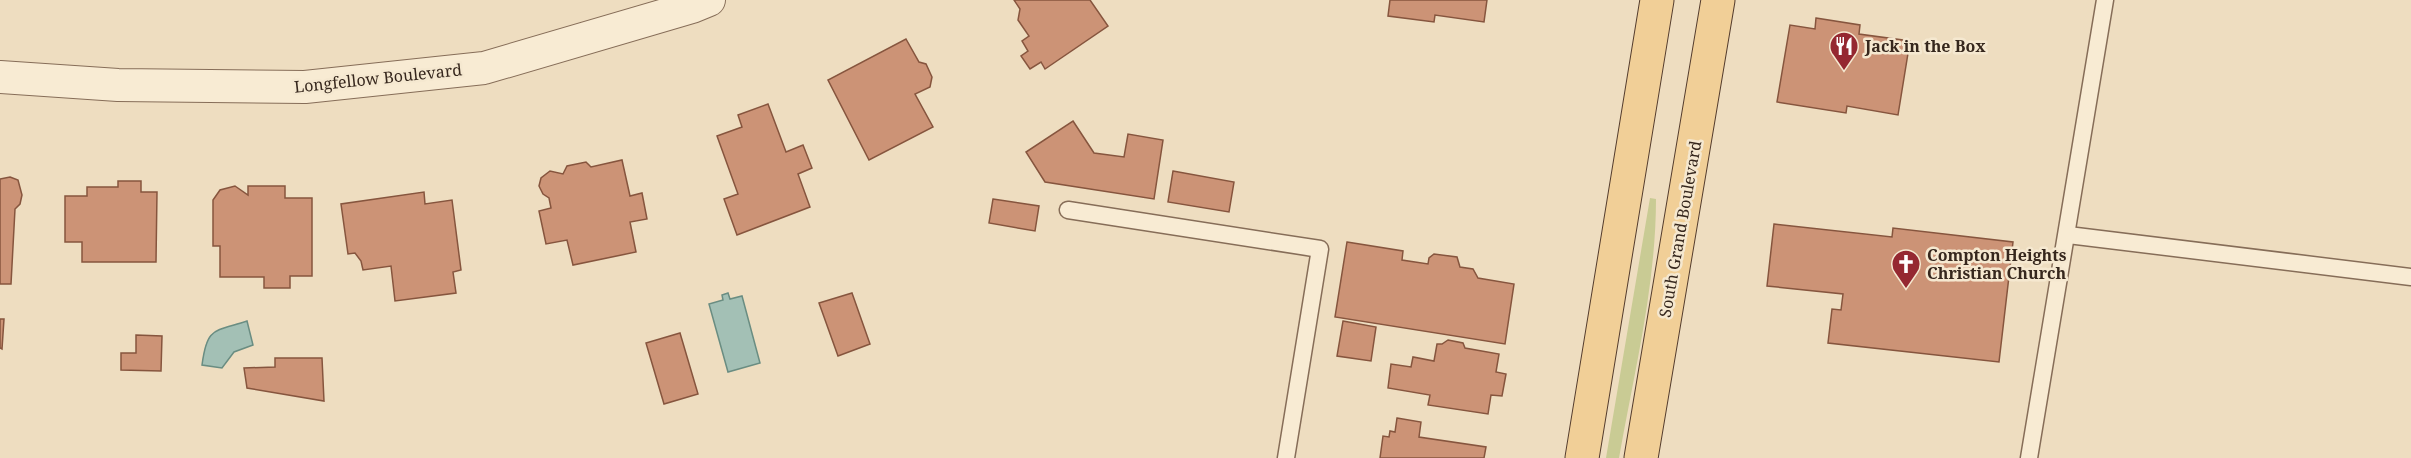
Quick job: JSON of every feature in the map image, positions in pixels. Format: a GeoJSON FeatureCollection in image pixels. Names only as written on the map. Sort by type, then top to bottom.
{"type":"FeatureCollection","features":[{"type":"Feature","properties":{"kind":"main road"},"geometry":{"type":"LineString","coordinates":[[1582,458],[1657,0]]}},
{"type":"Feature","properties":{"kind":"main road","name":"South Grand Boulevard"},"geometry":{"type":"LineString","coordinates":[[1641,458],[1718,0]]}},
{"type":"Feature","properties":{"kind":"street","name":"Longfellow Boulevard"},"geometry":{"type":"LineString","coordinates":[[0,77],[118,85],[306,87],[484,68],[709,0]]}},
{"type":"Feature","properties":{"kind":"lane"},"geometry":{"type":"LineString","coordinates":[[2029,458],[2068,235],[2105,0]]}},
{"type":"Feature","properties":{"kind":"lane"},"geometry":{"type":"LineString","coordinates":[[1068,210],[1320,249],[1286,458]]}},
{"type":"Feature","properties":{"kind":"lane"},"geometry":{"type":"LineString","coordinates":[[2068,235],[2411,277]]}},
{"type":"Feature","properties":{"kind":"green space"},"geometry":{"type":"Polygon","coordinates":[[[1650,198],[1656,199],[1655,232],[1643,329],[1619,458],[1606,458],[1650,198]]]}},
{"type":"Feature","properties":{"kind":"shaded area"},"geometry":{"type":"Polygon","coordinates":[[[728,293],[730,299],[742,296],[760,363],[728,372],[709,304],[723,300],[722,295],[728,293]]]}},
{"type":"Feature","properties":{"kind":"shaded area"},"geometry":{"type":"Polygon","coordinates":[[[247,321],[253,345],[234,352],[222,368],[202,365],[209,337],[226,327],[247,321]]]}},
{"type":"Feature","properties":{"kind":"building"},"geometry":{"type":"Polygon","coordinates":[[[1014,0],[1090,0],[1108,26],[1045,69],[1041,62],[1030,69],[1021,56],[1028,51],[1022,41],[1029,36],[1018,20],[1020,9],[1014,0]]]}},
{"type":"Feature","properties":{"kind":"building"},"geometry":{"type":"Polygon","coordinates":[[[1390,0],[1487,0],[1484,22],[1435,15],[1434,22],[1388,16],[1390,0]]]}},
{"type":"Feature","properties":{"kind":"building","name":"Jack in the Box"},"geometry":{"type":"Polygon","coordinates":[[[1816,18],[1860,25],[1859,34],[1910,41],[1898,115],[1847,106],[1846,113],[1777,102],[1790,25],[1815,29],[1816,18]]]}},
{"type":"Feature","properties":{"kind":"building"},"geometry":{"type":"Polygon","coordinates":[[[906,39],[919,62],[926,64],[932,77],[930,87],[915,94],[933,127],[869,160],[828,80],[906,39]]]}},
{"type":"Feature","properties":{"kind":"building"},"geometry":{"type":"Polygon","coordinates":[[[768,104],[786,152],[803,145],[812,168],[798,174],[810,207],[737,235],[724,199],[738,194],[717,136],[742,127],[738,115],[768,104]]]}},
{"type":"Feature","properties":{"kind":"building"},"geometry":{"type":"Polygon","coordinates":[[[1073,121],[1094,153],[1124,157],[1128,134],[1163,140],[1154,199],[1045,182],[1026,152],[1073,121]]]}},
{"type":"Feature","properties":{"kind":"building"},"geometry":{"type":"Polygon","coordinates":[[[622,160],[630,196],[642,193],[647,219],[630,222],[636,252],[573,265],[567,240],[546,244],[539,211],[551,208],[549,198],[543,194],[539,186],[541,178],[550,171],[563,174],[567,166],[586,162],[591,167],[622,160]]]}},
{"type":"Feature","properties":{"kind":"building"},"geometry":{"type":"Polygon","coordinates":[[[1173,171],[1234,182],[1229,212],[1168,202],[1173,171]]]}},
{"type":"Feature","properties":{"kind":"building"},"geometry":{"type":"Polygon","coordinates":[[[10,177],[18,180],[22,195],[20,204],[15,209],[11,284],[0,284],[0,179],[10,177]]]}},
{"type":"Feature","properties":{"kind":"building"},"geometry":{"type":"Polygon","coordinates":[[[118,181],[141,181],[141,192],[157,192],[156,262],[82,262],[82,242],[65,242],[65,196],[87,196],[87,187],[118,187],[118,181]]]}},
{"type":"Feature","properties":{"kind":"building"},"geometry":{"type":"Polygon","coordinates":[[[235,186],[248,195],[248,186],[285,186],[285,198],[312,198],[312,276],[290,276],[290,288],[264,288],[264,277],[220,277],[220,246],[213,246],[213,200],[220,190],[235,186]]]}},
{"type":"Feature","properties":{"kind":"building"},"geometry":{"type":"Polygon","coordinates":[[[424,192],[425,204],[452,200],[461,270],[453,272],[456,293],[395,301],[391,266],[363,270],[361,261],[355,253],[348,254],[341,204],[424,192]]]}},
{"type":"Feature","properties":{"kind":"building"},"geometry":{"type":"Polygon","coordinates":[[[993,199],[1039,206],[1035,231],[989,223],[993,199]]]}},
{"type":"Feature","properties":{"kind":"building","name":"Compton Heights Christian Church"},"geometry":{"type":"Polygon","coordinates":[[[1774,224],[1892,237],[1893,228],[2013,242],[1999,362],[1828,343],[1832,309],[1841,310],[1843,294],[1767,286],[1774,224]]]}},
{"type":"Feature","properties":{"kind":"building"},"geometry":{"type":"Polygon","coordinates":[[[1347,242],[1403,251],[1402,260],[1428,264],[1429,258],[1434,254],[1457,257],[1460,267],[1473,269],[1478,278],[1514,284],[1505,344],[1335,317],[1347,242]]]}},
{"type":"Feature","properties":{"kind":"building"},"geometry":{"type":"Polygon","coordinates":[[[852,293],[870,344],[838,356],[819,303],[852,293]]]}},
{"type":"Feature","properties":{"kind":"building"},"geometry":{"type":"Polygon","coordinates":[[[0,319],[4,319],[2,349],[0,348],[0,319]]]}},
{"type":"Feature","properties":{"kind":"building"},"geometry":{"type":"Polygon","coordinates":[[[1343,321],[1376,327],[1371,361],[1337,356],[1343,321]]]}},
{"type":"Feature","properties":{"kind":"building"},"geometry":{"type":"Polygon","coordinates":[[[680,333],[698,394],[664,404],[646,343],[680,333]]]}},
{"type":"Feature","properties":{"kind":"building"},"geometry":{"type":"Polygon","coordinates":[[[136,335],[162,336],[161,371],[121,370],[121,353],[136,353],[136,335]]]}},
{"type":"Feature","properties":{"kind":"building"},"geometry":{"type":"Polygon","coordinates":[[[1448,340],[1463,343],[1465,348],[1499,354],[1496,372],[1506,374],[1502,396],[1491,395],[1488,414],[1428,405],[1430,395],[1388,388],[1391,364],[1411,367],[1413,357],[1434,361],[1437,344],[1448,340]]]}},
{"type":"Feature","properties":{"kind":"building"},"geometry":{"type":"Polygon","coordinates":[[[275,358],[322,358],[324,401],[247,388],[244,368],[275,367],[275,358]]]}},
{"type":"Feature","properties":{"kind":"building"},"geometry":{"type":"Polygon","coordinates":[[[1397,418],[1421,422],[1419,437],[1486,447],[1484,458],[1380,458],[1383,436],[1389,437],[1390,431],[1395,432],[1397,418]]]}},
{"type":"Feature","properties":{"kind":"place","name":"Jack in the Box"},"geometry":{"type":"Point","coordinates":[1844,72]}},
{"type":"Feature","properties":{"kind":"place","name":"Compton Heights Christian Church"},"geometry":{"type":"Point","coordinates":[1906,290]}}]}
